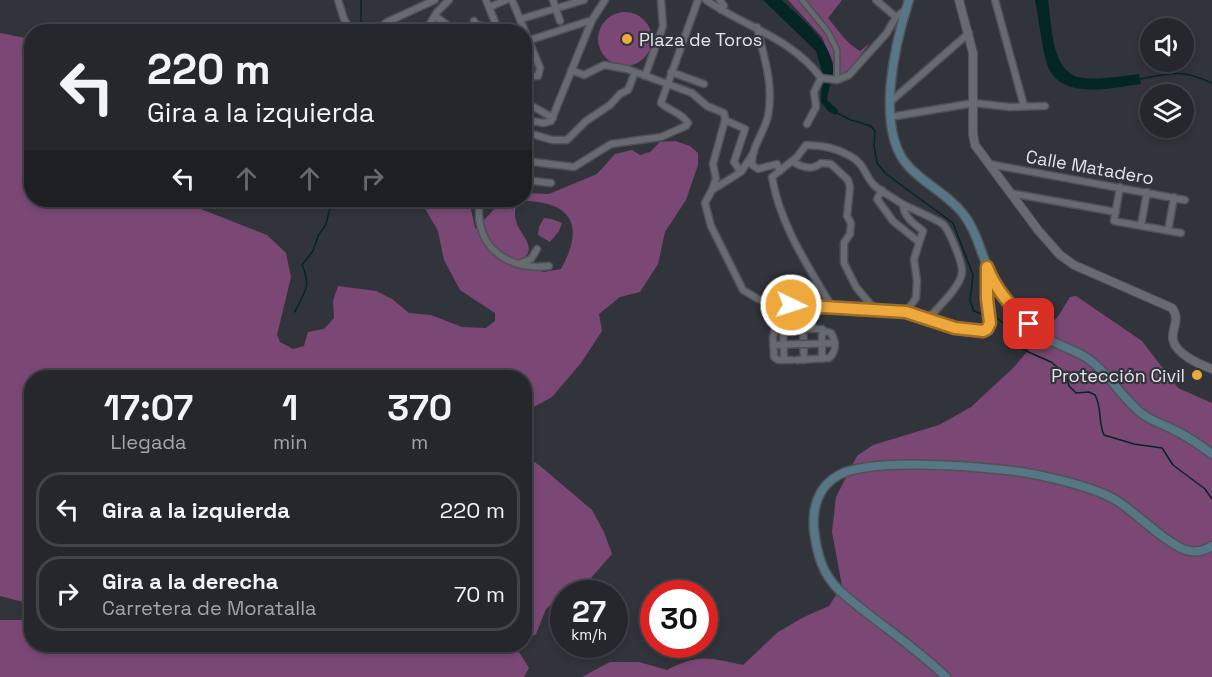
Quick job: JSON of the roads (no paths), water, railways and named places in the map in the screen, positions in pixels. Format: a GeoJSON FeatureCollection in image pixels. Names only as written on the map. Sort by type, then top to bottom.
{"type":"FeatureCollection","features":[{"type":"Feature","properties":{"kind":"main road"},"geometry":{"type":"LineString","coordinates":[[908,4],[900,20],[888,103],[897,145],[903,158],[912,170],[960,209],[972,228],[992,280],[1002,296],[1038,331],[1048,339],[1095,364],[1145,416],[1175,430],[1212,454]]}},
{"type":"Feature","properties":{"kind":"main road"},"geometry":{"type":"LineString","coordinates":[[946,677],[916,650],[842,592],[824,572],[816,542],[814,507],[825,486],[838,476],[861,469],[907,466],[977,468],[1024,473],[1110,496],[1176,544],[1188,550],[1204,550],[1212,546]]}},
{"type":"Feature","properties":{"kind":"street"},"geometry":{"type":"LineString","coordinates":[[338,0],[347,24]]}},
{"type":"Feature","properties":{"kind":"street"},"geometry":{"type":"LineString","coordinates":[[392,24],[435,0]]}},
{"type":"Feature","properties":{"kind":"street"},"geometry":{"type":"LineString","coordinates":[[430,24],[449,0]]}},
{"type":"Feature","properties":{"kind":"street"},"geometry":{"type":"LineString","coordinates":[[486,0],[496,24]]}},
{"type":"Feature","properties":{"kind":"street"},"geometry":{"type":"LineString","coordinates":[[490,7],[506,0]]}},
{"type":"Feature","properties":{"kind":"street"},"geometry":{"type":"LineString","coordinates":[[512,0],[522,24]]}},
{"type":"Feature","properties":{"kind":"street"},"geometry":{"type":"LineString","coordinates":[[553,0],[560,21]]}},
{"type":"Feature","properties":{"kind":"street"},"geometry":{"type":"LineString","coordinates":[[521,19],[584,0]]}},
{"type":"Feature","properties":{"kind":"street"},"geometry":{"type":"LineString","coordinates":[[532,121],[548,123],[553,118],[592,20],[605,0]]}},
{"type":"Feature","properties":{"kind":"street"},"geometry":{"type":"LineString","coordinates":[[645,76],[663,26],[661,0]]}},
{"type":"Feature","properties":{"kind":"street"},"geometry":{"type":"LineString","coordinates":[[532,162],[573,167],[610,144],[661,137],[686,126],[688,123],[685,118],[661,103],[698,0]]}},
{"type":"Feature","properties":{"kind":"street"},"geometry":{"type":"LineString","coordinates":[[706,0],[721,10],[757,27],[804,57],[822,78],[834,80],[849,75],[892,25],[900,20],[876,0]]}},
{"type":"Feature","properties":{"kind":"street"},"geometry":{"type":"LineString","coordinates":[[720,0],[724,6],[721,10]]}},
{"type":"Feature","properties":{"kind":"street"},"geometry":{"type":"LineString","coordinates":[[802,0],[828,32],[837,50],[834,80]]}},
{"type":"Feature","properties":{"kind":"street"},"geometry":{"type":"LineString","coordinates":[[959,0],[974,60],[974,141],[989,164],[1038,230],[1066,260],[1172,308],[1177,319],[1173,339],[1175,346],[1191,360],[1212,369]]}},
{"type":"Feature","properties":{"kind":"street"},"geometry":{"type":"LineString","coordinates":[[995,0],[1024,106]]}},
{"type":"Feature","properties":{"kind":"street"},"geometry":{"type":"LineString","coordinates":[[435,16],[446,24]]}},
{"type":"Feature","properties":{"kind":"street"},"geometry":{"type":"LineString","coordinates":[[532,39],[592,20]]}},
{"type":"Feature","properties":{"kind":"street"},"geometry":{"type":"LineString","coordinates":[[892,25],[894,31],[899,33]]}},
{"type":"Feature","properties":{"kind":"street"},"geometry":{"type":"LineString","coordinates":[[757,27],[768,68],[771,96],[767,119],[752,161],[754,167],[764,169],[777,164],[780,171]]}},
{"type":"Feature","properties":{"kind":"street"},"geometry":{"type":"LineString","coordinates":[[886,34],[899,33]]}},
{"type":"Feature","properties":{"kind":"street"},"geometry":{"type":"LineString","coordinates":[[888,103],[969,33]]}},
{"type":"Feature","properties":{"kind":"street"},"geometry":{"type":"LineString","coordinates":[[532,49],[539,60],[540,68],[537,76],[532,76]]}},
{"type":"Feature","properties":{"kind":"street"},"geometry":{"type":"LineString","coordinates":[[571,70],[584,75],[609,64],[692,93],[707,106],[724,112],[725,120],[713,164],[716,179],[705,204],[711,226],[743,290],[758,299],[774,304],[906,312],[963,329],[978,331],[987,329],[990,323],[987,267]]}},
{"type":"Feature","properties":{"kind":"street"},"geometry":{"type":"LineString","coordinates":[[532,134],[552,140],[567,140],[586,120],[628,90],[635,72]]}},
{"type":"Feature","properties":{"kind":"street"},"geometry":{"type":"LineString","coordinates":[[671,72],[704,84]]}},
{"type":"Feature","properties":{"kind":"street"},"geometry":{"type":"LineString","coordinates":[[807,123],[816,107],[814,92],[822,78]]}},
{"type":"Feature","properties":{"kind":"street"},"geometry":{"type":"LineString","coordinates":[[890,117],[974,103],[1045,106]]}},
{"type":"Feature","properties":{"kind":"street"},"geometry":{"type":"LineString","coordinates":[[532,106],[553,118]]}},
{"type":"Feature","properties":{"kind":"street"},"geometry":{"type":"LineString","coordinates":[[725,120],[745,129],[734,162],[741,172]]}},
{"type":"Feature","properties":{"kind":"street"},"geometry":{"type":"LineString","coordinates":[[832,307],[805,262],[783,218],[775,196],[772,177],[792,161],[806,145],[832,146],[854,158],[865,169],[873,184],[903,204],[942,223],[950,236],[962,268],[962,275],[928,319]]}},
{"type":"Feature","properties":{"kind":"street"},"geometry":{"type":"LineString","coordinates":[[712,190],[741,172],[754,152]]}},
{"type":"Feature","properties":{"kind":"street"},"geometry":{"type":"LineString","coordinates":[[792,161],[810,169],[821,163],[831,164],[848,180],[850,234],[844,243],[844,263],[856,287],[872,306],[889,311]]}},
{"type":"Feature","properties":{"kind":"street","name":"Calle Matadero"},"geometry":{"type":"LineString","coordinates":[[989,164],[1185,200]]}},
{"type":"Feature","properties":{"kind":"street"},"geometry":{"type":"LineString","coordinates":[[532,181],[551,183]]}},
{"type":"Feature","properties":{"kind":"street"},"geometry":{"type":"LineString","coordinates":[[1120,187],[1114,221],[1181,233]]}},
{"type":"Feature","properties":{"kind":"street"},"geometry":{"type":"LineString","coordinates":[[882,190],[877,199],[893,221],[919,242]]}},
{"type":"Feature","properties":{"kind":"street"},"geometry":{"type":"LineString","coordinates":[[1141,225],[1147,192]]}},
{"type":"Feature","properties":{"kind":"street"},"geometry":{"type":"LineString","coordinates":[[1010,193],[1116,212]]}},
{"type":"Feature","properties":{"kind":"street"},"geometry":{"type":"LineString","coordinates":[[1168,231],[1174,197]]}},
{"type":"Feature","properties":{"kind":"street"},"geometry":{"type":"LineString","coordinates":[[903,204],[903,211],[908,219],[923,231],[914,259],[917,281],[916,298],[906,312]]}},
{"type":"Feature","properties":{"kind":"street"},"geometry":{"type":"LineString","coordinates":[[479,207],[479,221],[483,235],[500,255],[517,264],[529,267],[549,266]]}},
{"type":"Feature","properties":{"kind":"street"},"geometry":{"type":"LineString","coordinates":[[517,264],[531,258],[537,249]]}},
{"type":"Feature","properties":{"kind":"street"},"geometry":{"type":"LineString","coordinates":[[776,327],[803,328],[822,329],[831,333],[835,344],[832,355],[822,359],[804,360],[784,360],[774,357],[773,331],[776,327]]}},
{"type":"Feature","properties":{"kind":"street"},"geometry":{"type":"LineString","coordinates":[[783,327],[784,360]]}},
{"type":"Feature","properties":{"kind":"street"},"geometry":{"type":"LineString","coordinates":[[803,328],[804,360]]}},
{"type":"Feature","properties":{"kind":"street"},"geometry":{"type":"LineString","coordinates":[[822,329],[822,359]]}},
{"type":"Feature","properties":{"kind":"street"},"geometry":{"type":"LineString","coordinates":[[773,345],[835,344]]}},
{"type":"Feature","properties":{"kind":"waterway"},"geometry":{"type":"LineString","coordinates":[[361,0],[361,24]]}},
{"type":"Feature","properties":{"kind":"waterway"},"geometry":{"type":"LineString","coordinates":[[1140,79],[1176,73],[1212,83]]}},
{"type":"Feature","properties":{"kind":"waterway"},"geometry":{"type":"LineString","coordinates":[[835,112],[871,126],[875,131],[874,145],[877,163],[886,174],[953,223],[973,275],[970,301],[974,311],[984,315]]}},
{"type":"Feature","properties":{"kind":"waterway"},"geometry":{"type":"LineString","coordinates":[[295,312],[307,284],[302,265],[313,251],[318,236],[326,224],[330,207]]}},
{"type":"Feature","properties":{"kind":"waterway"},"geometry":{"type":"LineString","coordinates":[[994,316],[1007,326],[1024,350],[1051,362],[1066,374],[1069,386],[1076,393],[1089,392],[1095,395],[1099,404],[1104,435],[1134,444],[1162,448],[1173,465],[1205,489],[1212,499]]}},
{"type":"Feature","properties":{"kind":"place","name":"Plaza de Toros"},"geometry":{"type":"Point","coordinates":[627,39]}},
{"type":"Feature","properties":{"kind":"place","name":"Protección Civil"},"geometry":{"type":"Point","coordinates":[1197,375]}}]}
